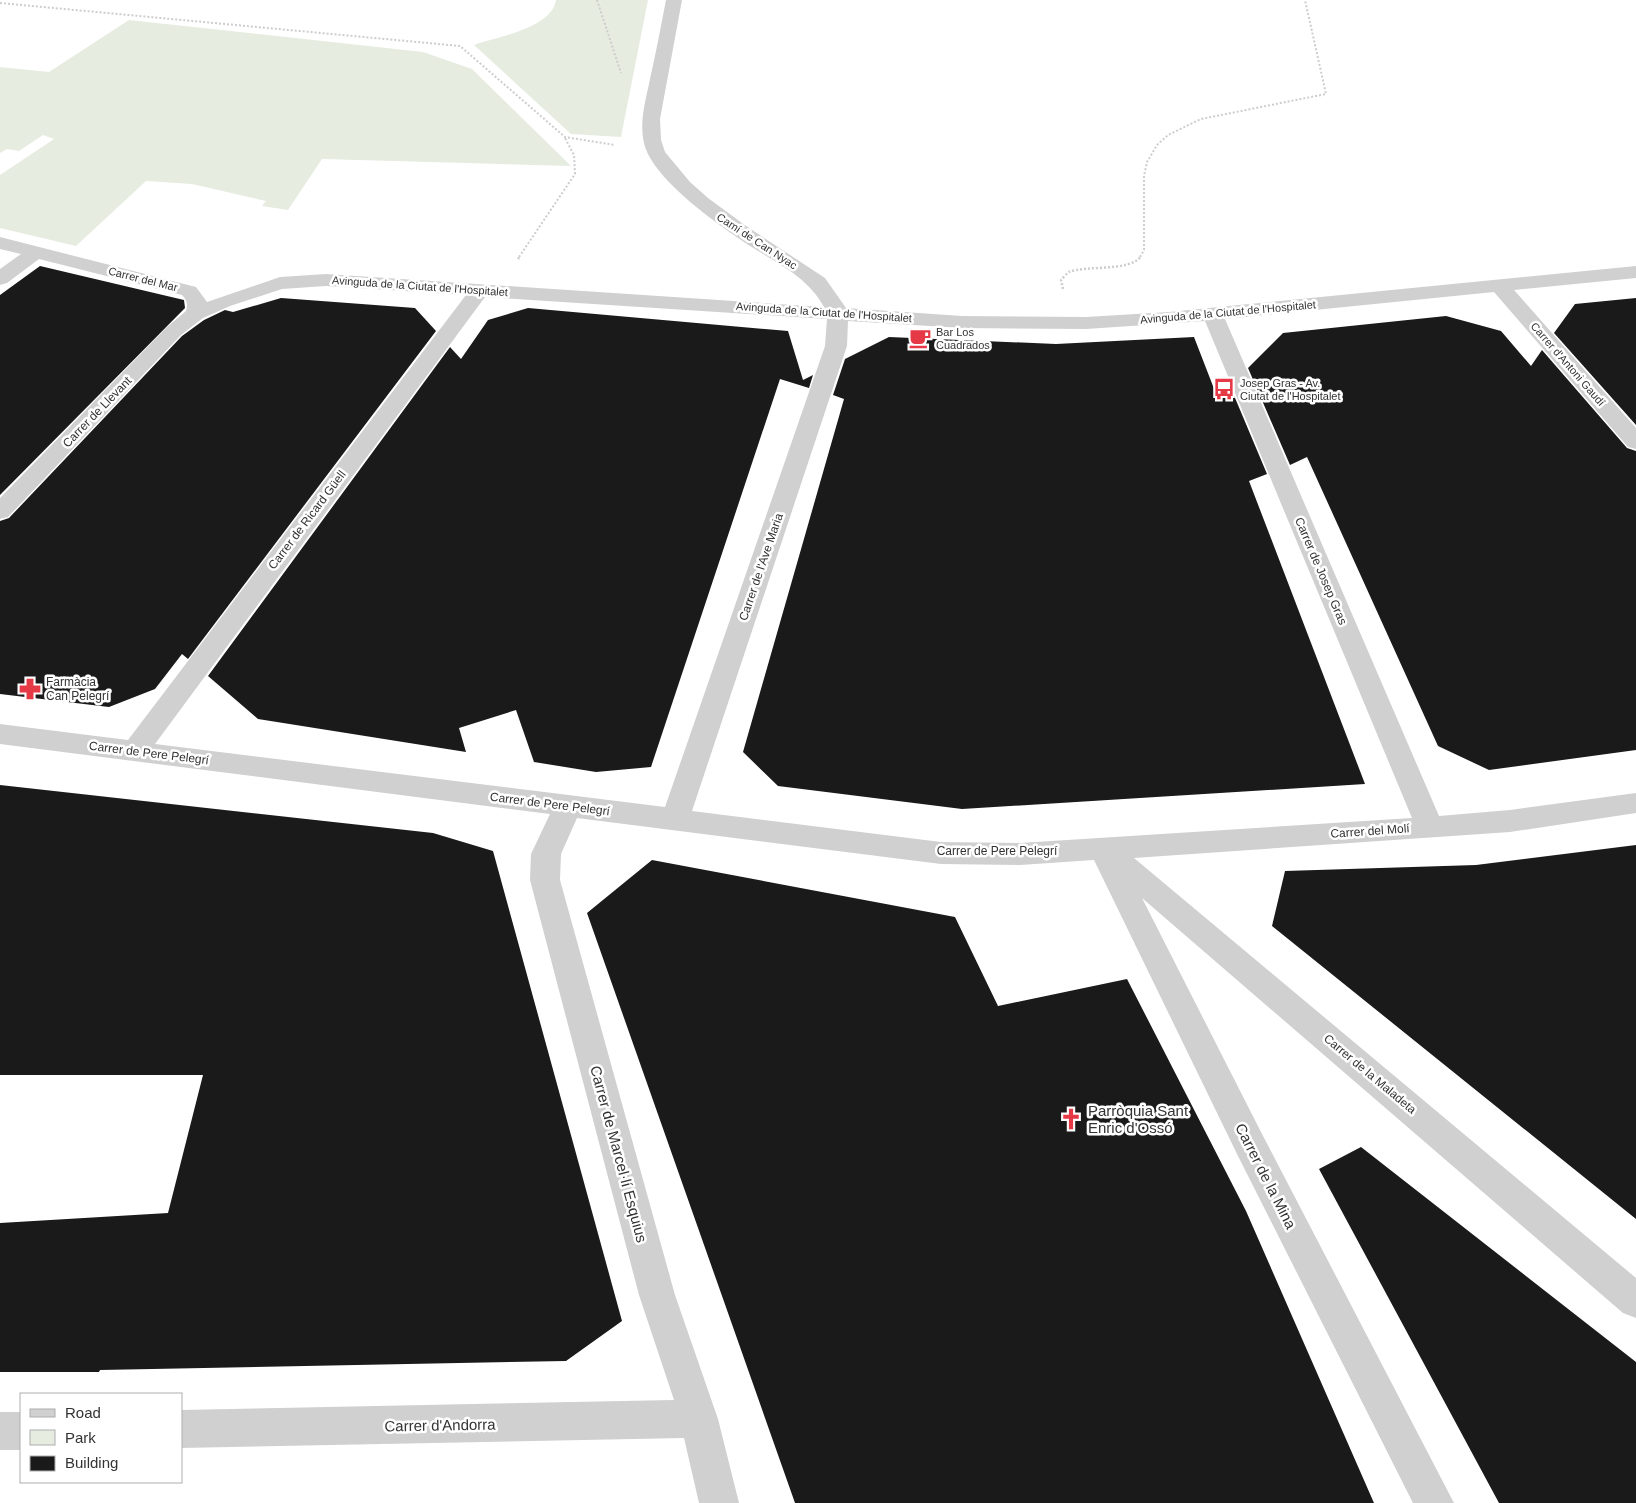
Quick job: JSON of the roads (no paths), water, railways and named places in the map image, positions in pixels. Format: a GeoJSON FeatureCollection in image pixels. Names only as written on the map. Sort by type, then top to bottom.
{"type":"FeatureCollection","features":[{"type":"Feature","properties":{"kind":"street","name":"Camí de Can Nyac"},"geometry":{"type":"LineString","coordinates":[[674,0],[651,118],[651,135],[656,152],[679,182],[704,205],[734,228],[818,282],[827,293],[838,313]]}},
{"type":"Feature","properties":{"kind":"street","name":"Carrer del Mar"},"geometry":{"type":"LineString","coordinates":[[0,243],[189,291],[196,297],[198,304],[196,314]]}},
{"type":"Feature","properties":{"kind":"street"},"geometry":{"type":"LineString","coordinates":[[0,279],[36,252]]}},
{"type":"Feature","properties":{"kind":"street","name":"Avinguda de la Ciutat de l'Hospitalet"},"geometry":{"type":"LineString","coordinates":[[196,314],[223,302],[280,283],[326,280],[962,322],[1086,323],[1213,314],[1636,272]]}},
{"type":"Feature","properties":{"kind":"street","name":"Carrer d'Antoni Gaudí"},"geometry":{"type":"LineString","coordinates":[[1500,286],[1636,442]]}},
{"type":"Feature","properties":{"kind":"street","name":"Carrer de Ricard Güell"},"geometry":{"type":"LineString","coordinates":[[135,751],[480,290]]}},
{"type":"Feature","properties":{"kind":"street","name":"Carrer de l'Ave Maria"},"geometry":{"type":"LineString","coordinates":[[675,820],[836,346],[838,313]]}},
{"type":"Feature","properties":{"kind":"street","name":"Carrer de Llevant"},"geometry":{"type":"LineString","coordinates":[[0,512],[174,331],[196,314]]}},
{"type":"Feature","properties":{"kind":"street","name":"Carrer de Josep Gras"},"geometry":{"type":"LineString","coordinates":[[1213,314],[1430,827]]}},
{"type":"Feature","properties":{"kind":"street","name":"Carrer de Pere Pelegrí"},"geometry":{"type":"LineString","coordinates":[[0,734],[941,853],[1020,854],[1102,848]]}},
{"type":"Feature","properties":{"kind":"street","name":"Carrer del Molí"},"geometry":{"type":"LineString","coordinates":[[1102,848],[1510,821],[1636,803]]}},
{"type":"Feature","properties":{"kind":"street","name":"Carrer de Marcel·lí Esquius"},"geometry":{"type":"LineString","coordinates":[[568,806],[546,854],[545,880],[657,1295],[699,1419],[719,1503]]}},
{"type":"Feature","properties":{"kind":"street","name":"Carrer de la Maladeta"},"geometry":{"type":"LineString","coordinates":[[1102,848],[1187,918],[1636,1301]]}},
{"type":"Feature","properties":{"kind":"street","name":"Carrer de la Mina"},"geometry":{"type":"LineString","coordinates":[[1102,848],[1249,1143],[1434,1503]]}},
{"type":"Feature","properties":{"kind":"street","name":"Carrer d'Andorra"},"geometry":{"type":"LineString","coordinates":[[182,1428],[699,1419]]}},
{"type":"Feature","properties":{"kind":"street"},"geometry":{"type":"LineString","coordinates":[[0,1431],[20,1431]]}},
{"type":"Feature","properties":{"kind":"place","name":"Bar Los Cuadrados"},"geometry":{"type":"Point","coordinates":[920,338]}},
{"type":"Feature","properties":{"kind":"place","name":"Josep Gras - Av. Ciutat de l'Hospitalet"},"geometry":{"type":"Point","coordinates":[1224,389]}},
{"type":"Feature","properties":{"kind":"place","name":"Farmàcia Can Pelegrí"},"geometry":{"type":"Point","coordinates":[30,689]}},
{"type":"Feature","properties":{"kind":"place","name":"Parròquia Sant Enric d'Ossó"},"geometry":{"type":"Point","coordinates":[1071,1119]}}]}
